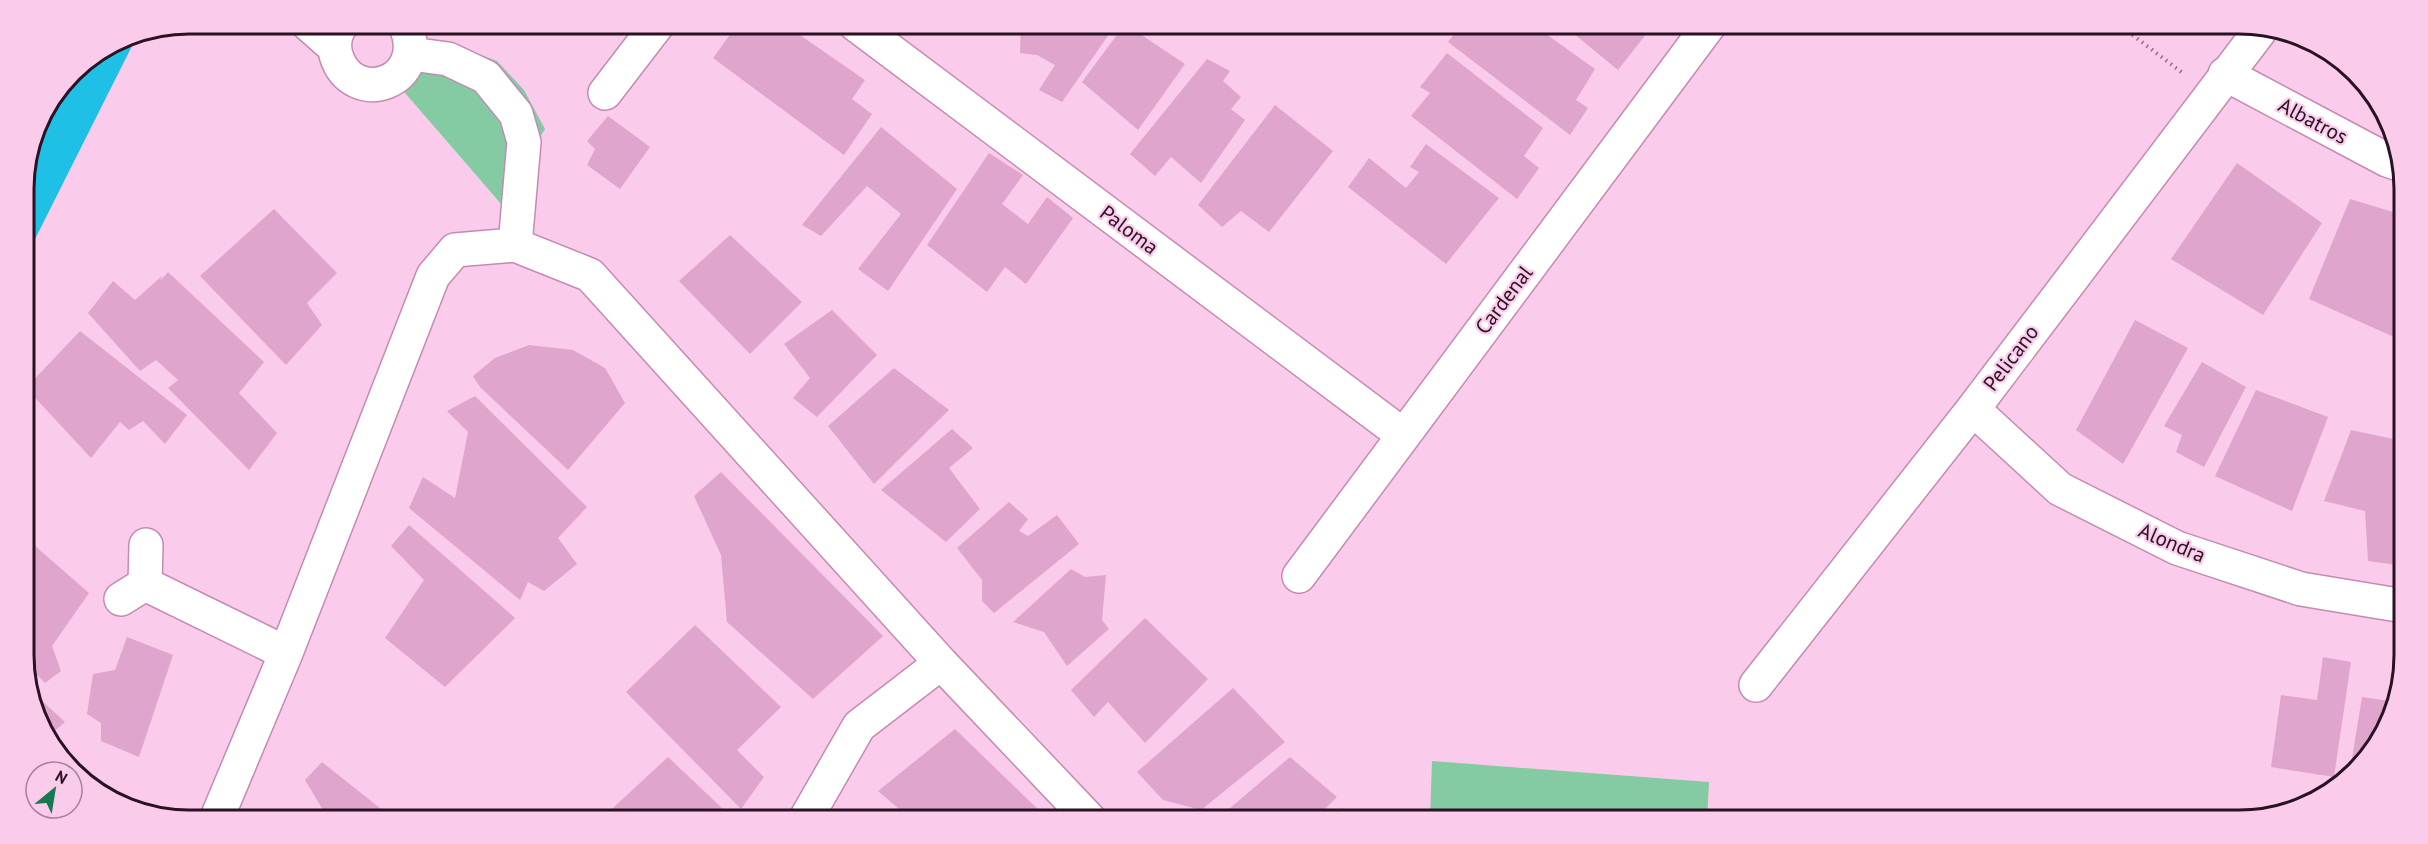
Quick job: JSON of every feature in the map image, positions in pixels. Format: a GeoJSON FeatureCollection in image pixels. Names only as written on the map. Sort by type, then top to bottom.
{"type":"FeatureCollection","features":[{"type":"Feature","properties":{"kind":"street"},"geometry":{"type":"LineString","coordinates":[[605,93],[650,34]]}},
{"type":"Feature","properties":{"kind":"street","name":"Paloma"},"geometry":{"type":"LineString","coordinates":[[868,34],[1403,435]]}},
{"type":"Feature","properties":{"kind":"street","name":"Cardenal"},"geometry":{"type":"LineString","coordinates":[[1299,576],[1703,34]]}},
{"type":"Feature","properties":{"kind":"street"},"geometry":{"type":"LineString","coordinates":[[338,35],[339,65],[352,80],[370,85],[388,82],[404,71],[408,39],[486,77],[516,114],[524,142],[514,245]]}},
{"type":"Feature","properties":{"kind":"street","name":"Pelicano"},"geometry":{"type":"LineString","coordinates":[[1756,685],[1973,409],[2256,36]]}},
{"type":"Feature","properties":{"kind":"street","name":"Albatros"},"geometry":{"type":"LineString","coordinates":[[2218,84],[2391,161]]}},
{"type":"Feature","properties":{"kind":"street"},"geometry":{"type":"LineString","coordinates":[[220,810],[285,653],[433,276],[455,250],[514,245],[590,275],[940,663],[1080,810]]}},
{"type":"Feature","properties":{"kind":"street","name":"Alondra"},"geometry":{"type":"LineString","coordinates":[[1973,409],[2060,489],[2176,548],[2301,589],[2394,604]]}},
{"type":"Feature","properties":{"kind":"street"},"geometry":{"type":"LineString","coordinates":[[146,545],[133,591],[285,653]]}},
{"type":"Feature","properties":{"kind":"street"},"geometry":{"type":"LineString","coordinates":[[811,810],[860,726],[940,663]]}},
{"type":"Feature","properties":{"kind":"path"},"geometry":{"type":"LineString","coordinates":[[2135,34],[2218,84]]}},
{"type":"Feature","properties":{"kind":"green space"},"geometry":{"type":"Polygon","coordinates":[[[455,45],[497,61],[524,90],[545,129],[514,177],[514,219],[380,64],[394,66],[455,45]]]}},
{"type":"Feature","properties":{"kind":"green space"},"geometry":{"type":"Polygon","coordinates":[[[1432,761],[1709,782],[1708,809],[1430,809],[1432,761]]]}},
{"type":"Feature","properties":{"kind":"water"},"geometry":{"type":"Polygon","coordinates":[[[133,45],[35,239],[36,169],[50,121],[67,95],[87,73],[121,50],[133,45]]]}},
{"type":"Feature","properties":{"kind":"building"},"geometry":{"type":"Polygon","coordinates":[[[731,34],[798,34],[865,80],[852,99],[872,114],[844,155],[713,58],[731,34]]]}},
{"type":"Feature","properties":{"kind":"building"},"geometry":{"type":"Polygon","coordinates":[[[1021,34],[1109,34],[1062,102],[1039,90],[1055,65],[1037,55],[1020,53],[1021,34]]]}},
{"type":"Feature","properties":{"kind":"building"},"geometry":{"type":"Polygon","coordinates":[[[1118,34],[1140,34],[1185,64],[1138,130],[1082,82],[1118,34]]]}},
{"type":"Feature","properties":{"kind":"building"},"geometry":{"type":"Polygon","coordinates":[[[1454,34],[1546,34],[1595,69],[1576,100],[1588,108],[1570,135],[1448,42],[1454,34]]]}},
{"type":"Feature","properties":{"kind":"building"},"geometry":{"type":"Polygon","coordinates":[[[1574,34],[1646,34],[1618,70],[1574,34]]]}},
{"type":"Feature","properties":{"kind":"building"},"geometry":{"type":"Polygon","coordinates":[[[1447,53],[1543,128],[1524,156],[1539,168],[1517,199],[1411,116],[1430,93],[1420,87],[1447,53]]]}},
{"type":"Feature","properties":{"kind":"building"},"geometry":{"type":"Polygon","coordinates":[[[1207,59],[1230,71],[1223,81],[1241,97],[1231,109],[1245,120],[1201,183],[1171,157],[1155,176],[1130,154],[1207,59]]]}},
{"type":"Feature","properties":{"kind":"building"},"geometry":{"type":"Polygon","coordinates":[[[1275,105],[1333,151],[1269,232],[1241,211],[1222,227],[1198,205],[1275,105]]]}},
{"type":"Feature","properties":{"kind":"building"},"geometry":{"type":"Polygon","coordinates":[[[608,116],[650,147],[620,189],[587,165],[595,149],[587,141],[608,116]]]}},
{"type":"Feature","properties":{"kind":"building"},"geometry":{"type":"Polygon","coordinates":[[[881,127],[957,189],[888,291],[858,269],[901,214],[867,186],[821,236],[802,225],[881,127]]]}},
{"type":"Feature","properties":{"kind":"building"},"geometry":{"type":"Polygon","coordinates":[[[1426,144],[1499,198],[1446,264],[1348,187],[1369,158],[1406,188],[1419,172],[1410,167],[1426,144]]]}},
{"type":"Feature","properties":{"kind":"building"},"geometry":{"type":"Polygon","coordinates":[[[989,153],[1023,175],[1002,204],[1028,224],[1047,197],[1073,218],[1026,284],[1005,267],[987,292],[927,245],[989,153]]]}},
{"type":"Feature","properties":{"kind":"building"},"geometry":{"type":"Polygon","coordinates":[[[2237,163],[2322,223],[2263,315],[2171,259],[2237,163]]]}},
{"type":"Feature","properties":{"kind":"building"},"geometry":{"type":"Polygon","coordinates":[[[2350,199],[2394,212],[2394,337],[2309,299],[2350,199]]]}},
{"type":"Feature","properties":{"kind":"building"},"geometry":{"type":"Polygon","coordinates":[[[274,209],[337,273],[307,303],[322,325],[286,365],[200,276],[274,209]]]}},
{"type":"Feature","properties":{"kind":"building"},"geometry":{"type":"Polygon","coordinates":[[[730,235],[802,302],[750,354],[679,281],[730,235]]]}},
{"type":"Feature","properties":{"kind":"building"},"geometry":{"type":"Polygon","coordinates":[[[168,272],[264,362],[239,393],[277,433],[249,470],[168,388],[178,380],[156,360],[140,371],[88,313],[113,281],[135,300],[168,272]]]}},
{"type":"Feature","properties":{"kind":"building"},"geometry":{"type":"Polygon","coordinates":[[[832,310],[877,355],[817,417],[793,398],[810,378],[784,344],[832,310]]]}},
{"type":"Feature","properties":{"kind":"building"},"geometry":{"type":"Polygon","coordinates":[[[2135,320],[2188,348],[2123,464],[2076,430],[2135,320]]]}},
{"type":"Feature","properties":{"kind":"building"},"geometry":{"type":"Polygon","coordinates":[[[80,331],[187,415],[165,444],[143,421],[129,430],[120,422],[91,458],[35,397],[35,379],[80,331]]]}},
{"type":"Feature","properties":{"kind":"building"},"geometry":{"type":"Polygon","coordinates":[[[529,345],[573,350],[605,368],[625,403],[568,470],[480,387],[473,376],[495,358],[529,345]]]}},
{"type":"Feature","properties":{"kind":"building"},"geometry":{"type":"Polygon","coordinates":[[[2202,362],[2246,387],[2204,467],[2176,452],[2182,435],[2164,426],[2202,362]]]}},
{"type":"Feature","properties":{"kind":"building"},"geometry":{"type":"Polygon","coordinates":[[[894,368],[949,410],[874,484],[828,426],[894,368]]]}},
{"type":"Feature","properties":{"kind":"building"},"geometry":{"type":"Polygon","coordinates":[[[2256,390],[2328,417],[2292,511],[2215,476],[2256,390]]]}},
{"type":"Feature","properties":{"kind":"building"},"geometry":{"type":"Polygon","coordinates":[[[475,396],[587,507],[558,538],[577,564],[544,591],[528,582],[520,600],[409,508],[423,477],[455,498],[468,432],[447,411],[475,396]]]}},
{"type":"Feature","properties":{"kind":"building"},"geometry":{"type":"Polygon","coordinates":[[[952,429],[973,448],[949,468],[980,509],[946,542],[881,490],[952,429]]]}},
{"type":"Feature","properties":{"kind":"building"},"geometry":{"type":"Polygon","coordinates":[[[2351,430],[2394,439],[2394,565],[2368,561],[2365,511],[2324,501],[2351,430]]]}},
{"type":"Feature","properties":{"kind":"building"},"geometry":{"type":"Polygon","coordinates":[[[721,472],[883,636],[813,699],[727,622],[721,555],[694,496],[721,472]]]}},
{"type":"Feature","properties":{"kind":"building"},"geometry":{"type":"Polygon","coordinates":[[[1009,502],[1028,519],[1019,531],[1028,536],[1057,515],[1079,544],[994,613],[982,601],[982,580],[957,548],[1009,502]]]}},
{"type":"Feature","properties":{"kind":"building"},"geometry":{"type":"Polygon","coordinates":[[[409,525],[515,618],[445,687],[385,638],[424,580],[391,546],[409,525]]]}},
{"type":"Feature","properties":{"kind":"building"},"geometry":{"type":"Polygon","coordinates":[[[34,545],[89,593],[52,646],[61,671],[45,683],[36,674],[34,654],[34,545]]]}},
{"type":"Feature","properties":{"kind":"building"},"geometry":{"type":"Polygon","coordinates":[[[1071,569],[1085,577],[1106,575],[1102,620],[1109,629],[1067,666],[1044,632],[1013,622],[1071,569]]]}},
{"type":"Feature","properties":{"kind":"building"},"geometry":{"type":"Polygon","coordinates":[[[1145,618],[1208,679],[1145,743],[1108,702],[1094,717],[1071,690],[1145,618]]]}},
{"type":"Feature","properties":{"kind":"building"},"geometry":{"type":"Polygon","coordinates":[[[695,625],[781,707],[737,750],[764,777],[741,809],[626,692],[695,625]]]}},
{"type":"Feature","properties":{"kind":"building"},"geometry":{"type":"Polygon","coordinates":[[[127,637],[173,655],[139,757],[101,741],[101,723],[87,714],[93,674],[115,670],[127,637]]]}},
{"type":"Feature","properties":{"kind":"building"},"geometry":{"type":"Polygon","coordinates":[[[2323,657],[2351,662],[2334,776],[2271,767],[2281,695],[2317,700],[2323,657]]]}},
{"type":"Feature","properties":{"kind":"building"},"geometry":{"type":"Polygon","coordinates":[[[1233,688],[1285,742],[1202,810],[1163,800],[1137,772],[1233,688]]]}},
{"type":"Feature","properties":{"kind":"building"},"geometry":{"type":"Polygon","coordinates":[[[2362,697],[2386,701],[2373,732],[2352,760],[2362,697]]]}},
{"type":"Feature","properties":{"kind":"building"},"geometry":{"type":"Polygon","coordinates":[[[42,701],[65,722],[54,731],[42,701]]]}},
{"type":"Feature","properties":{"kind":"building"},"geometry":{"type":"Polygon","coordinates":[[[955,729],[1038,810],[900,810],[878,791],[955,729]]]}},
{"type":"Feature","properties":{"kind":"building"},"geometry":{"type":"Polygon","coordinates":[[[668,757],[722,808],[721,810],[611,810],[668,757]]]}},
{"type":"Feature","properties":{"kind":"building"},"geometry":{"type":"Polygon","coordinates":[[[1290,757],[1337,797],[1325,809],[1228,809],[1290,757]]]}},
{"type":"Feature","properties":{"kind":"building"},"geometry":{"type":"Polygon","coordinates":[[[322,762],[382,810],[323,810],[305,780],[322,762]]]}}]}
